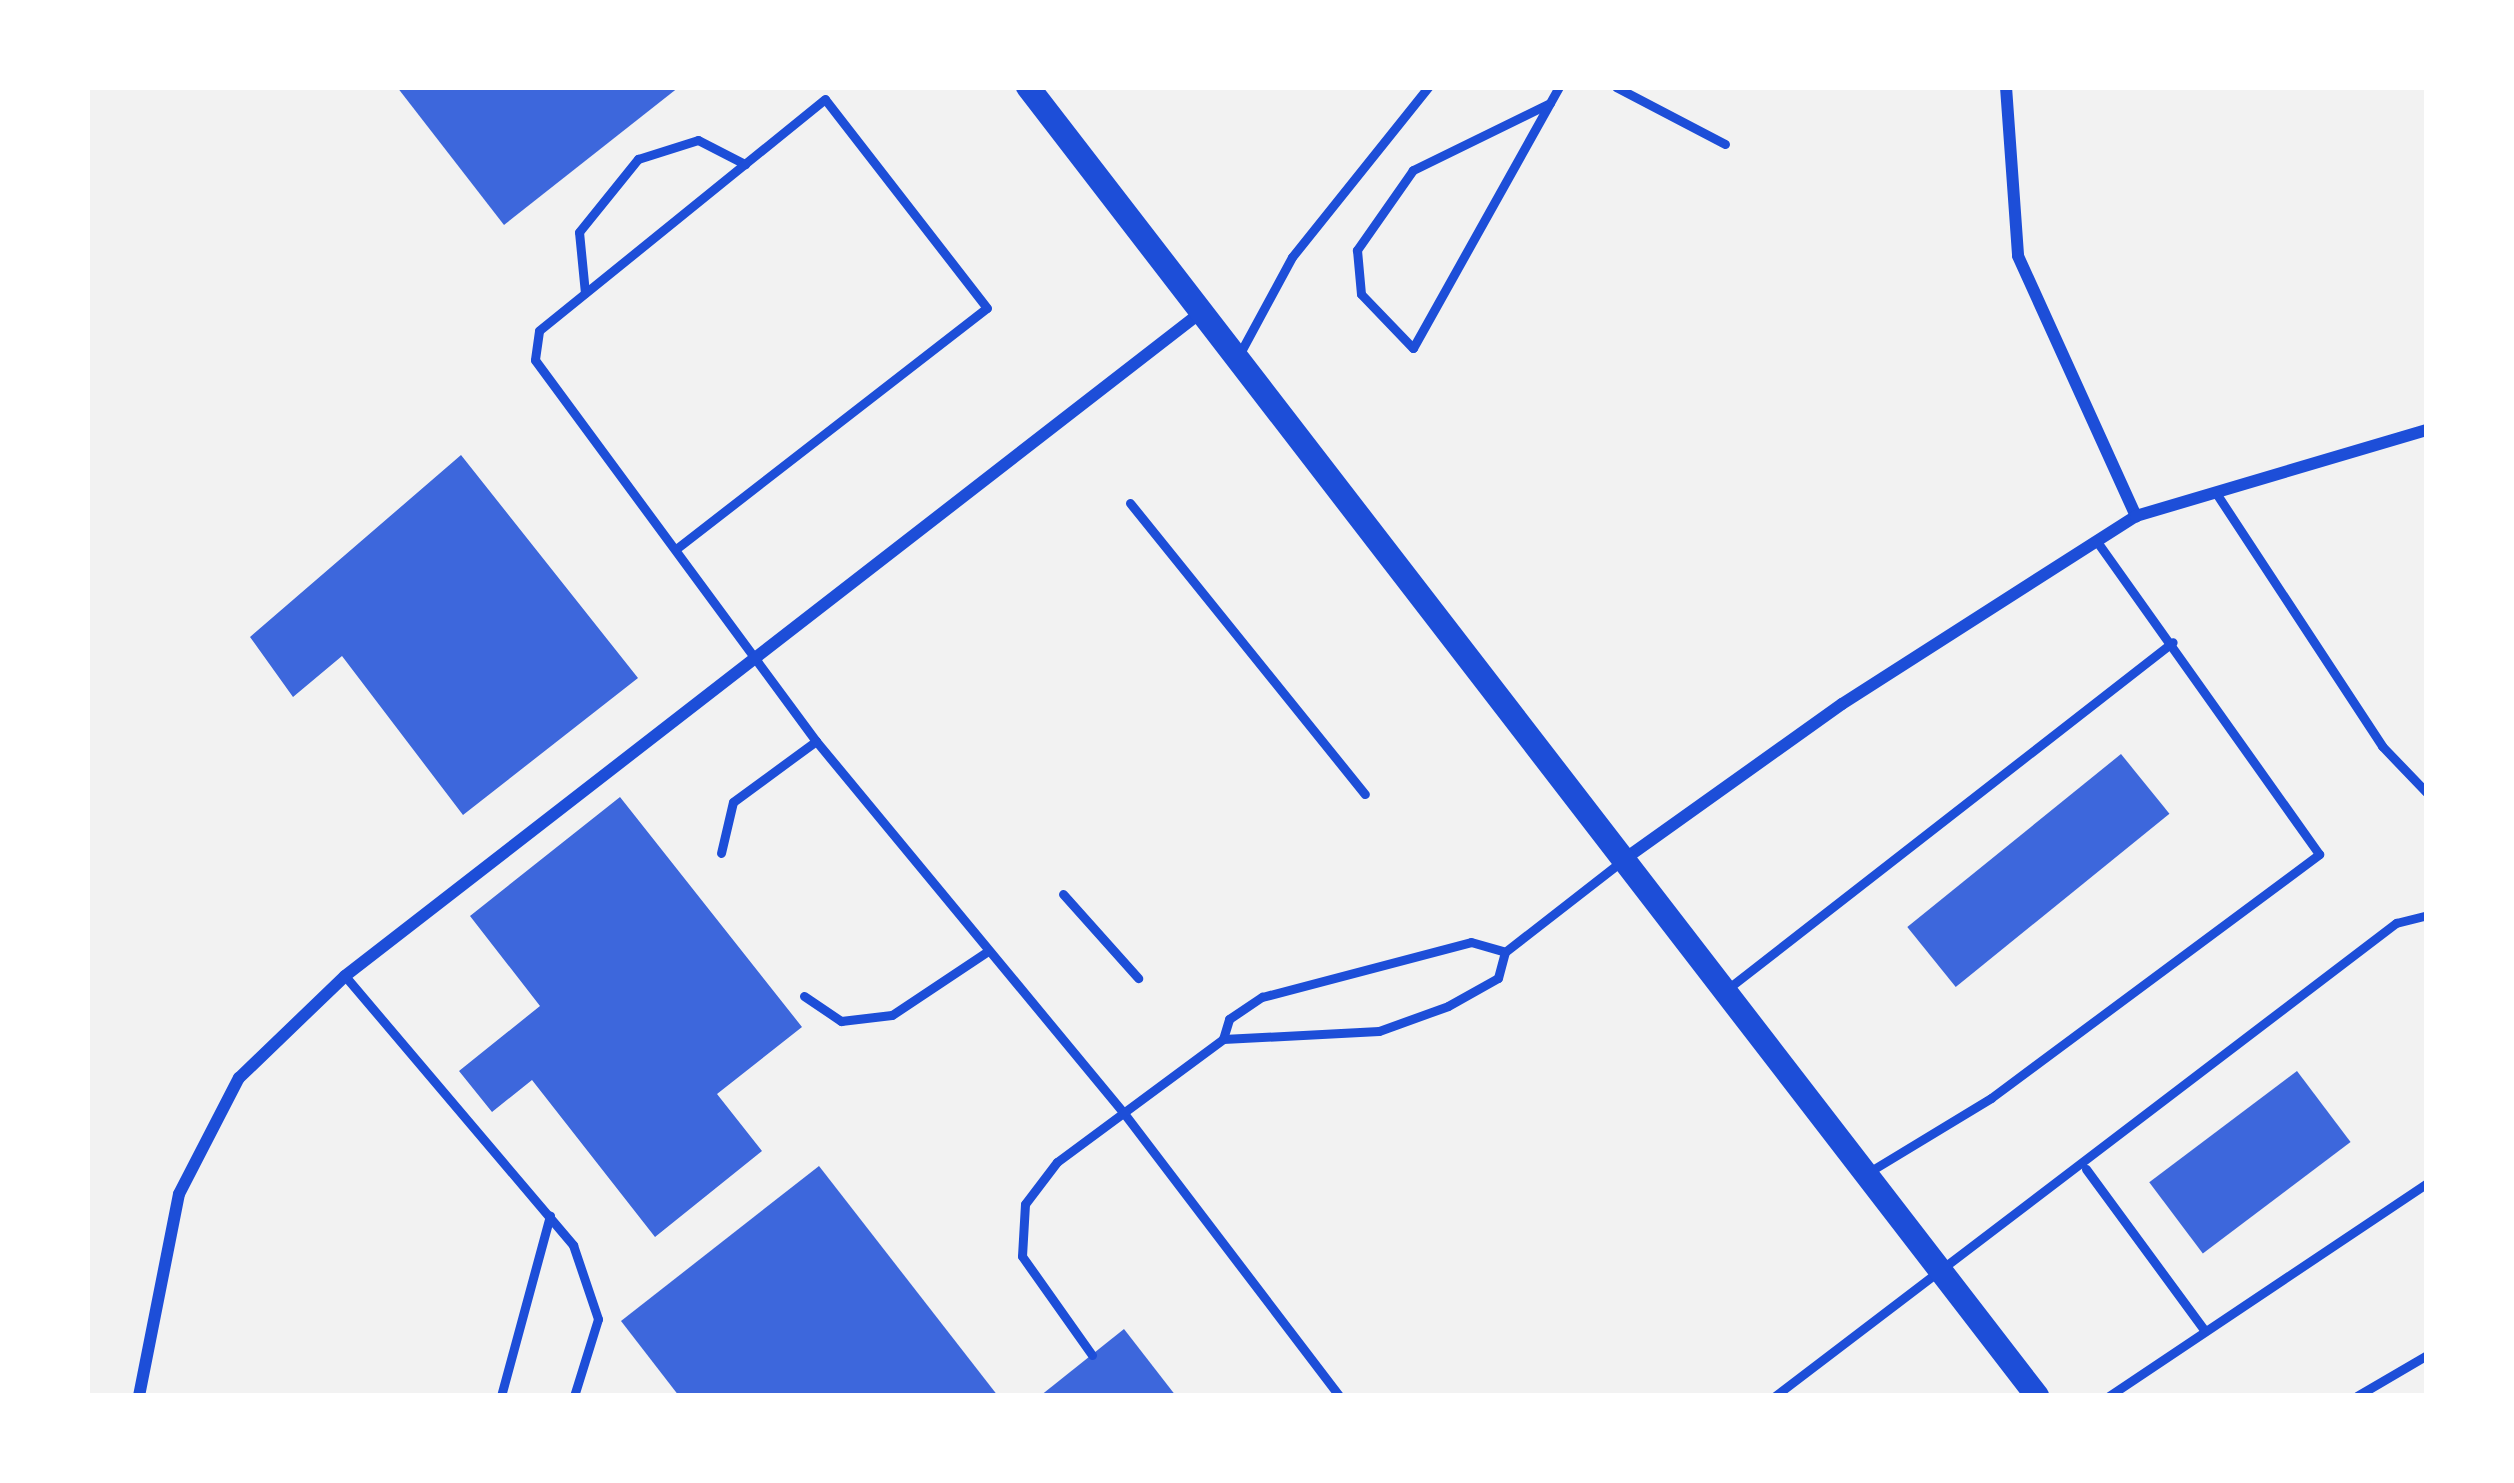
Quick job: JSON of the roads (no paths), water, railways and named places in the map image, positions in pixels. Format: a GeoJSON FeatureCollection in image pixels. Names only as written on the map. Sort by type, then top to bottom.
{"type":"FeatureCollection","features":[{"type":"Feature","properties":{"kind":"main road"},"geometry":{"type":"LineString","coordinates":[[1028,87],[1236,360],[1730,987],[2037,1396]]}},
{"type":"Feature","properties":{"kind":"street"},"geometry":{"type":"LineString","coordinates":[[2006,87],[2018,256],[2136,517]]}},
{"type":"Feature","properties":{"kind":"street"},"geometry":{"type":"LineString","coordinates":[[139,1396],[178,1194],[238,1078],[345,976],[1200,313]]}},
{"type":"Feature","properties":{"kind":"street"},"geometry":{"type":"LineString","coordinates":[[1626,858],[2136,517],[2426,432]]}},
{"type":"Feature","properties":{"kind":"lane"},"geometry":{"type":"LineString","coordinates":[[1236,360],[1292,257],[1427,87]]}},
{"type":"Feature","properties":{"kind":"lane"},"geometry":{"type":"LineString","coordinates":[[1550,104],[1413,170],[1357,250],[1361,294],[1413,348],[1447,286],[1550,104],[1559,87]]}},
{"type":"Feature","properties":{"kind":"lane"},"geometry":{"type":"LineString","coordinates":[[1616,87],[1725,144]]}},
{"type":"Feature","properties":{"kind":"lane"},"geometry":{"type":"LineString","coordinates":[[676,549],[987,308],[825,99],[539,331],[535,360],[816,741],[1124,1112],[1339,1396]]}},
{"type":"Feature","properties":{"kind":"lane"},"geometry":{"type":"LineString","coordinates":[[585,293],[579,232],[638,159],[698,140],[745,164]]}},
{"type":"Feature","properties":{"kind":"lane"},"geometry":{"type":"LineString","coordinates":[[2216,493],[2382,746],[2427,793]]}},
{"type":"Feature","properties":{"kind":"lane"},"geometry":{"type":"LineString","coordinates":[[1130,503],[1365,794]]}},
{"type":"Feature","properties":{"kind":"lane"},"geometry":{"type":"LineString","coordinates":[[1869,1172],[1991,1099],[2319,854],[2097,542]]}},
{"type":"Feature","properties":{"kind":"lane"},"geometry":{"type":"LineString","coordinates":[[1730,987],[2173,643]]}},
{"type":"Feature","properties":{"kind":"lane"},"geometry":{"type":"LineString","coordinates":[[721,853],[733,802],[816,741]]}},
{"type":"Feature","properties":{"kind":"lane"},"geometry":{"type":"LineString","coordinates":[[1092,1355],[1022,1256],[1025,1204],[1057,1162],[1223,1039],[1379,1031],[1498,978],[1505,952],[1626,858]]}},
{"type":"Feature","properties":{"kind":"lane"},"geometry":{"type":"LineString","coordinates":[[1063,894],[1138,978]]}},
{"type":"Feature","properties":{"kind":"lane"},"geometry":{"type":"LineString","coordinates":[[1775,1396],[1941,1269],[2086,1169],[2396,923],[2427,915]]}},
{"type":"Feature","properties":{"kind":"lane"},"geometry":{"type":"LineString","coordinates":[[1223,1039],[1229,1019],[1262,998],[1471,942],[1505,952]]}},
{"type":"Feature","properties":{"kind":"lane"},"geometry":{"type":"LineString","coordinates":[[804,995],[841,1021],[892,1016],[988,951]]}},
{"type":"Feature","properties":{"kind":"lane"},"geometry":{"type":"LineString","coordinates":[[345,976],[550,1216],[596,1292],[591,1355],[574,1396]]}},
{"type":"Feature","properties":{"kind":"lane"},"geometry":{"type":"LineString","coordinates":[[2086,1169],[2206,1331]]}},
{"type":"Feature","properties":{"kind":"lane"},"geometry":{"type":"LineString","coordinates":[[2109,1396],[2427,1184]]}},
{"type":"Feature","properties":{"kind":"lane"},"geometry":{"type":"LineString","coordinates":[[500,1396],[550,1216]]}},
{"type":"Feature","properties":{"kind":"lane"},"geometry":{"type":"LineString","coordinates":[[2357,1396],[2427,1355]]}}]}
